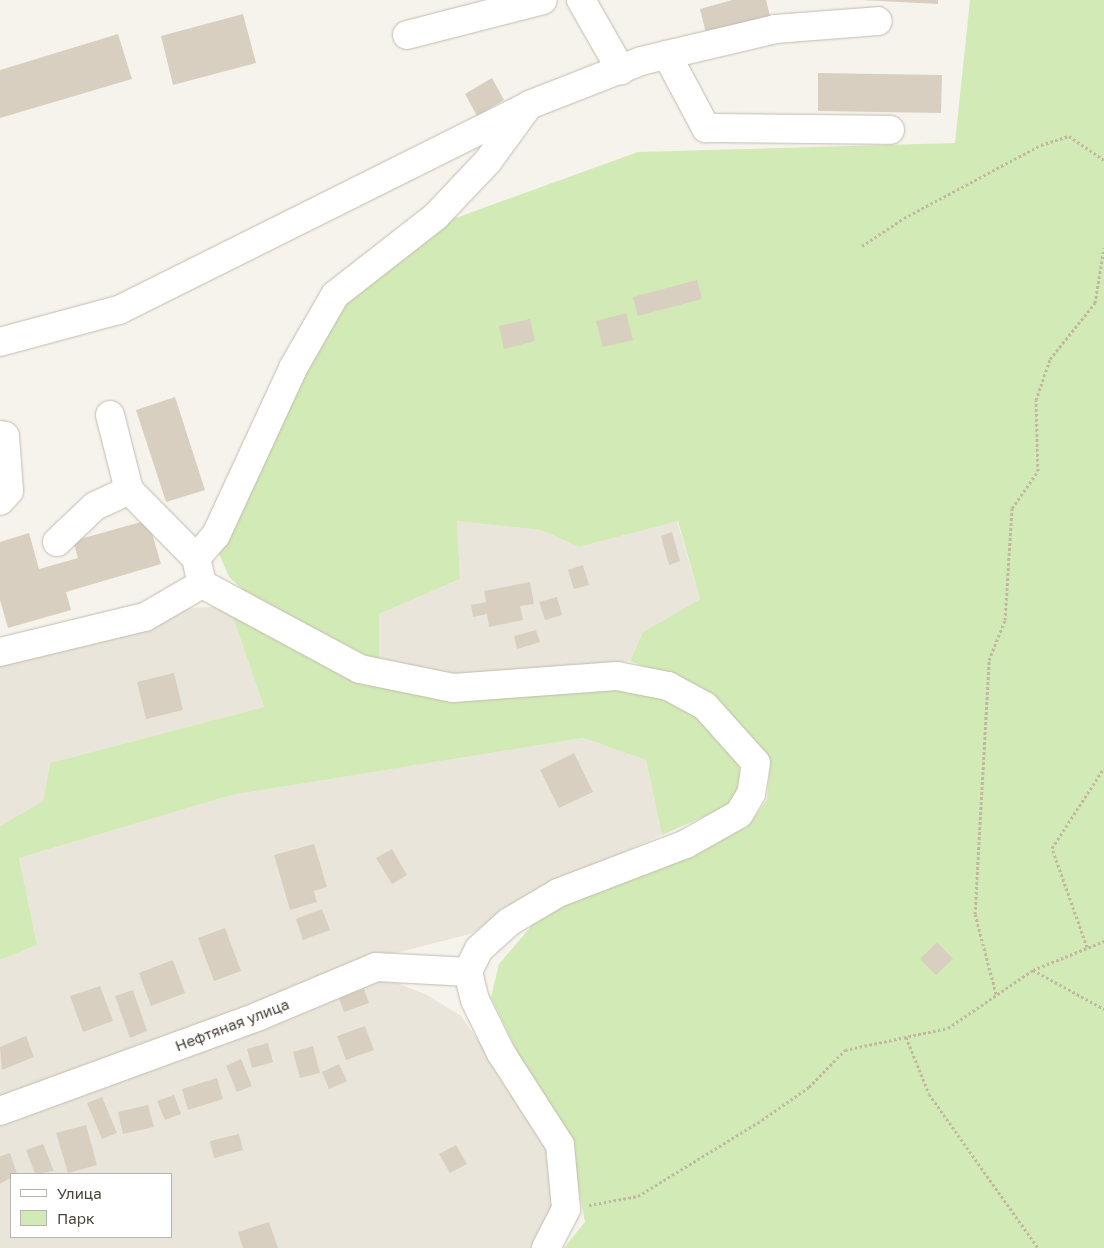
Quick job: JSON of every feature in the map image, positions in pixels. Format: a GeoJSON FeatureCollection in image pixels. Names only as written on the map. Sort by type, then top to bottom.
{"type":"FeatureCollection","features":[{"type":"Feature","properties":{"kind":"street"},"geometry":{"type":"LineString","coordinates":[[408,35],[543,0]]}},
{"type":"Feature","properties":{"kind":"street"},"geometry":{"type":"LineString","coordinates":[[581,0],[621,70]]}},
{"type":"Feature","properties":{"kind":"street"},"geometry":{"type":"LineString","coordinates":[[0,342],[119,310],[530,105],[621,70],[667,55],[775,29],[878,21]]}},
{"type":"Feature","properties":{"kind":"street"},"geometry":{"type":"LineString","coordinates":[[667,55],[706,128],[890,130]]}},
{"type":"Feature","properties":{"kind":"street"},"geometry":{"type":"LineString","coordinates":[[0,652],[145,616],[199,571],[297,360],[335,295],[436,216],[488,161],[530,105]]}},
{"type":"Feature","properties":{"kind":"street"},"geometry":{"type":"LineString","coordinates":[[110,415],[129,490],[199,571],[360,670],[453,688],[618,676],[668,686],[705,706],[756,763],[751,794],[739,814],[686,844],[558,893],[509,922],[479,949],[468,972],[476,1000],[501,1053],[560,1145],[566,1209],[546,1248]]}},
{"type":"Feature","properties":{"kind":"street"},"geometry":{"type":"LineString","coordinates":[[0,435],[5,436],[9,491],[0,501]]}},
{"type":"Feature","properties":{"kind":"street"},"geometry":{"type":"LineString","coordinates":[[57,542],[95,506],[129,490]]}},
{"type":"Feature","properties":{"kind":"street","name":"Нефтяная улица"},"geometry":{"type":"LineString","coordinates":[[0,1111],[259,1016],[376,967],[468,972]]}},
{"type":"Feature","properties":{"kind":"path"},"geometry":{"type":"LineString","coordinates":[[862,246],[904,218],[1041,145],[1069,136],[1104,160]]}},
{"type":"Feature","properties":{"kind":"path"},"geometry":{"type":"LineString","coordinates":[[996,994],[975,914],[988,660],[1006,620],[1012,508],[1038,471],[1036,400],[1050,359],[1095,303],[1104,248]]}},
{"type":"Feature","properties":{"kind":"path"},"geometry":{"type":"LineString","coordinates":[[1087,947],[1052,848],[1104,768]]}},
{"type":"Feature","properties":{"kind":"path"},"geometry":{"type":"LineString","coordinates":[[566,1209],[638,1196],[762,1120],[809,1087],[845,1050],[948,1028],[1033,970],[1104,941]]}},
{"type":"Feature","properties":{"kind":"path"},"geometry":{"type":"LineString","coordinates":[[1033,970],[1104,1009]]}},
{"type":"Feature","properties":{"kind":"path"},"geometry":{"type":"LineString","coordinates":[[906,1037],[929,1094],[1038,1248]]}},
{"type":"Feature","properties":{"kind":"shaded area"},"geometry":{"type":"Polygon","coordinates":[[[457,521],[541,530],[579,547],[677,521],[700,599],[643,632],[630,661],[505,679],[456,681],[379,662],[379,614],[460,579],[457,521]]]}},
{"type":"Feature","properties":{"kind":"shaded area"},"geometry":{"type":"Polygon","coordinates":[[[229,606],[264,707],[50,763],[43,801],[0,826],[0,663],[150,624],[188,608],[229,606]]]}},
{"type":"Feature","properties":{"kind":"shaded area"},"geometry":{"type":"Polygon","coordinates":[[[583,738],[646,760],[662,835],[549,885],[470,934],[372,959],[0,1101],[0,960],[37,945],[19,858],[232,795],[583,738]]]}},
{"type":"Feature","properties":{"kind":"shaded area"},"geometry":{"type":"Polygon","coordinates":[[[365,979],[387,979],[427,995],[461,1016],[551,1147],[555,1211],[531,1248],[0,1248],[0,1119],[365,979]]]}},
{"type":"Feature","properties":{"kind":"green space"},"geometry":{"type":"Polygon","coordinates":[[[970,0],[1104,0],[1104,1248],[564,1248],[585,1222],[576,1175],[491,997],[499,964],[534,923],[594,888],[698,853],[748,826],[767,800],[770,764],[746,736],[667,675],[630,661],[643,632],[700,599],[678,521],[579,547],[541,530],[457,521],[460,579],[379,614],[379,662],[249,595],[229,577],[219,554],[221,535],[325,326],[363,282],[453,219],[638,152],[955,143],[970,0]]]}},
{"type":"Feature","properties":{"kind":"green space"},"geometry":{"type":"Polygon","coordinates":[[[229,606],[356,677],[608,684],[661,694],[696,714],[726,739],[739,765],[741,785],[730,805],[662,835],[646,760],[583,738],[232,795],[19,858],[37,945],[0,960],[0,826],[43,801],[50,763],[264,707],[229,606]]]}},
{"type":"Feature","properties":{"kind":"building"},"geometry":{"type":"Polygon","coordinates":[[[732,0],[766,0],[770,16],[706,33],[700,9],[732,0]]]}},
{"type":"Feature","properties":{"kind":"building"},"geometry":{"type":"Polygon","coordinates":[[[861,0],[938,0],[938,4],[861,0]]]}},
{"type":"Feature","properties":{"kind":"building"},"geometry":{"type":"Polygon","coordinates":[[[243,14],[256,63],[173,85],[161,36],[243,14]]]}},
{"type":"Feature","properties":{"kind":"building"},"geometry":{"type":"Polygon","coordinates":[[[118,34],[132,79],[0,118],[0,70],[118,34]]]}},
{"type":"Feature","properties":{"kind":"building"},"geometry":{"type":"Polygon","coordinates":[[[818,73],[942,75],[941,113],[818,111],[818,73]]]}},
{"type":"Feature","properties":{"kind":"building"},"geometry":{"type":"Polygon","coordinates":[[[492,78],[504,100],[477,116],[465,94],[492,78]]]}},
{"type":"Feature","properties":{"kind":"building"},"geometry":{"type":"Polygon","coordinates":[[[697,280],[702,299],[638,316],[633,297],[697,280]]]}},
{"type":"Feature","properties":{"kind":"building"},"geometry":{"type":"Polygon","coordinates":[[[626,313],[633,340],[603,347],[596,321],[626,313]]]}},
{"type":"Feature","properties":{"kind":"building"},"geometry":{"type":"Polygon","coordinates":[[[530,319],[535,341],[504,349],[499,326],[530,319]]]}},
{"type":"Feature","properties":{"kind":"building"},"geometry":{"type":"Polygon","coordinates":[[[175,397],[205,490],[166,502],[136,410],[175,397]]]}},
{"type":"Feature","properties":{"kind":"building"},"geometry":{"type":"Polygon","coordinates":[[[148,520],[161,564],[66,592],[71,610],[8,628],[0,600],[0,542],[29,533],[39,569],[78,558],[73,541],[148,520]]]}},
{"type":"Feature","properties":{"kind":"building"},"geometry":{"type":"Polygon","coordinates":[[[672,532],[680,561],[669,565],[661,536],[672,532]]]}},
{"type":"Feature","properties":{"kind":"building"},"geometry":{"type":"Polygon","coordinates":[[[583,565],[589,585],[574,589],[568,570],[583,565]]]}},
{"type":"Feature","properties":{"kind":"building"},"geometry":{"type":"Polygon","coordinates":[[[530,582],[534,604],[520,606],[523,620],[489,627],[487,614],[473,617],[471,605],[486,602],[484,591],[530,582]]]}},
{"type":"Feature","properties":{"kind":"building"},"geometry":{"type":"Polygon","coordinates":[[[557,597],[562,615],[545,620],[539,602],[557,597]]]}},
{"type":"Feature","properties":{"kind":"building"},"geometry":{"type":"Polygon","coordinates":[[[536,630],[540,642],[517,649],[514,636],[536,630]]]}},
{"type":"Feature","properties":{"kind":"building"},"geometry":{"type":"Polygon","coordinates":[[[174,673],[183,710],[146,719],[137,682],[174,673]]]}},
{"type":"Feature","properties":{"kind":"building"},"geometry":{"type":"Polygon","coordinates":[[[574,753],[593,792],[559,808],[540,770],[574,753]]]}},
{"type":"Feature","properties":{"kind":"building"},"geometry":{"type":"Polygon","coordinates":[[[314,844],[327,887],[314,891],[317,902],[290,910],[274,855],[314,844]]]}},
{"type":"Feature","properties":{"kind":"building"},"geometry":{"type":"Polygon","coordinates":[[[392,849],[407,875],[392,884],[376,858],[392,849]]]}},
{"type":"Feature","properties":{"kind":"building"},"geometry":{"type":"Polygon","coordinates":[[[322,909],[330,930],[303,940],[296,919],[322,909]]]}},
{"type":"Feature","properties":{"kind":"building"},"geometry":{"type":"Polygon","coordinates":[[[225,928],[241,971],[214,981],[198,938],[225,928]]]}},
{"type":"Feature","properties":{"kind":"building"},"geometry":{"type":"Polygon","coordinates":[[[937,942],[953,959],[936,975],[920,959],[937,942]]]}},
{"type":"Feature","properties":{"kind":"building"},"geometry":{"type":"Polygon","coordinates":[[[173,960],[185,993],[151,1006],[139,973],[173,960]]]}},
{"type":"Feature","properties":{"kind":"building"},"geometry":{"type":"Polygon","coordinates":[[[100,986],[113,1021],[83,1032],[70,996],[100,986]]]}},
{"type":"Feature","properties":{"kind":"building"},"geometry":{"type":"Polygon","coordinates":[[[364,989],[369,1003],[344,1012],[339,998],[364,989]]]}},
{"type":"Feature","properties":{"kind":"building"},"geometry":{"type":"Polygon","coordinates":[[[133,990],[147,1031],[130,1038],[115,996],[133,990]]]}},
{"type":"Feature","properties":{"kind":"building"},"geometry":{"type":"Polygon","coordinates":[[[365,1026],[374,1050],[346,1060],[337,1036],[365,1026]]]}},
{"type":"Feature","properties":{"kind":"building"},"geometry":{"type":"Polygon","coordinates":[[[26,1036],[34,1057],[2,1070],[0,1047],[26,1036]]]}},
{"type":"Feature","properties":{"kind":"building"},"geometry":{"type":"Polygon","coordinates":[[[268,1043],[273,1062],[252,1068],[247,1049],[268,1043]]]}},
{"type":"Feature","properties":{"kind":"building"},"geometry":{"type":"Polygon","coordinates":[[[313,1046],[320,1073],[300,1078],[293,1052],[313,1046]]]}},
{"type":"Feature","properties":{"kind":"building"},"geometry":{"type":"Polygon","coordinates":[[[241,1059],[252,1086],[237,1092],[226,1066],[241,1059]]]}},
{"type":"Feature","properties":{"kind":"building"},"geometry":{"type":"Polygon","coordinates":[[[339,1064],[347,1081],[329,1089],[322,1072],[339,1064]]]}},
{"type":"Feature","properties":{"kind":"building"},"geometry":{"type":"Polygon","coordinates":[[[217,1078],[223,1099],[188,1110],[182,1089],[217,1078]]]}},
{"type":"Feature","properties":{"kind":"building"},"geometry":{"type":"Polygon","coordinates":[[[174,1095],[181,1114],[165,1120],[157,1101],[174,1095]]]}},
{"type":"Feature","properties":{"kind":"building"},"geometry":{"type":"Polygon","coordinates":[[[102,1097],[117,1133],[102,1139],[87,1103],[102,1097]]]}},
{"type":"Feature","properties":{"kind":"building"},"geometry":{"type":"Polygon","coordinates":[[[148,1105],[154,1127],[123,1134],[118,1112],[148,1105]]]}},
{"type":"Feature","properties":{"kind":"building"},"geometry":{"type":"Polygon","coordinates":[[[86,1125],[97,1165],[68,1173],[56,1133],[86,1125]]]}},
{"type":"Feature","properties":{"kind":"building"},"geometry":{"type":"Polygon","coordinates":[[[239,1134],[243,1150],[214,1158],[210,1141],[239,1134]]]}},
{"type":"Feature","properties":{"kind":"building"},"geometry":{"type":"Polygon","coordinates":[[[43,1144],[54,1171],[35,1173],[26,1150],[43,1144]]]}},
{"type":"Feature","properties":{"kind":"building"},"geometry":{"type":"Polygon","coordinates":[[[456,1145],[467,1164],[450,1173],[439,1154],[456,1145]]]}},
{"type":"Feature","properties":{"kind":"building"},"geometry":{"type":"Polygon","coordinates":[[[10,1153],[17,1173],[10,1173],[10,1178],[0,1184],[0,1156],[10,1153]]]}},
{"type":"Feature","properties":{"kind":"building"},"geometry":{"type":"Polygon","coordinates":[[[269,1222],[278,1248],[243,1248],[238,1232],[269,1222]]]}}]}
